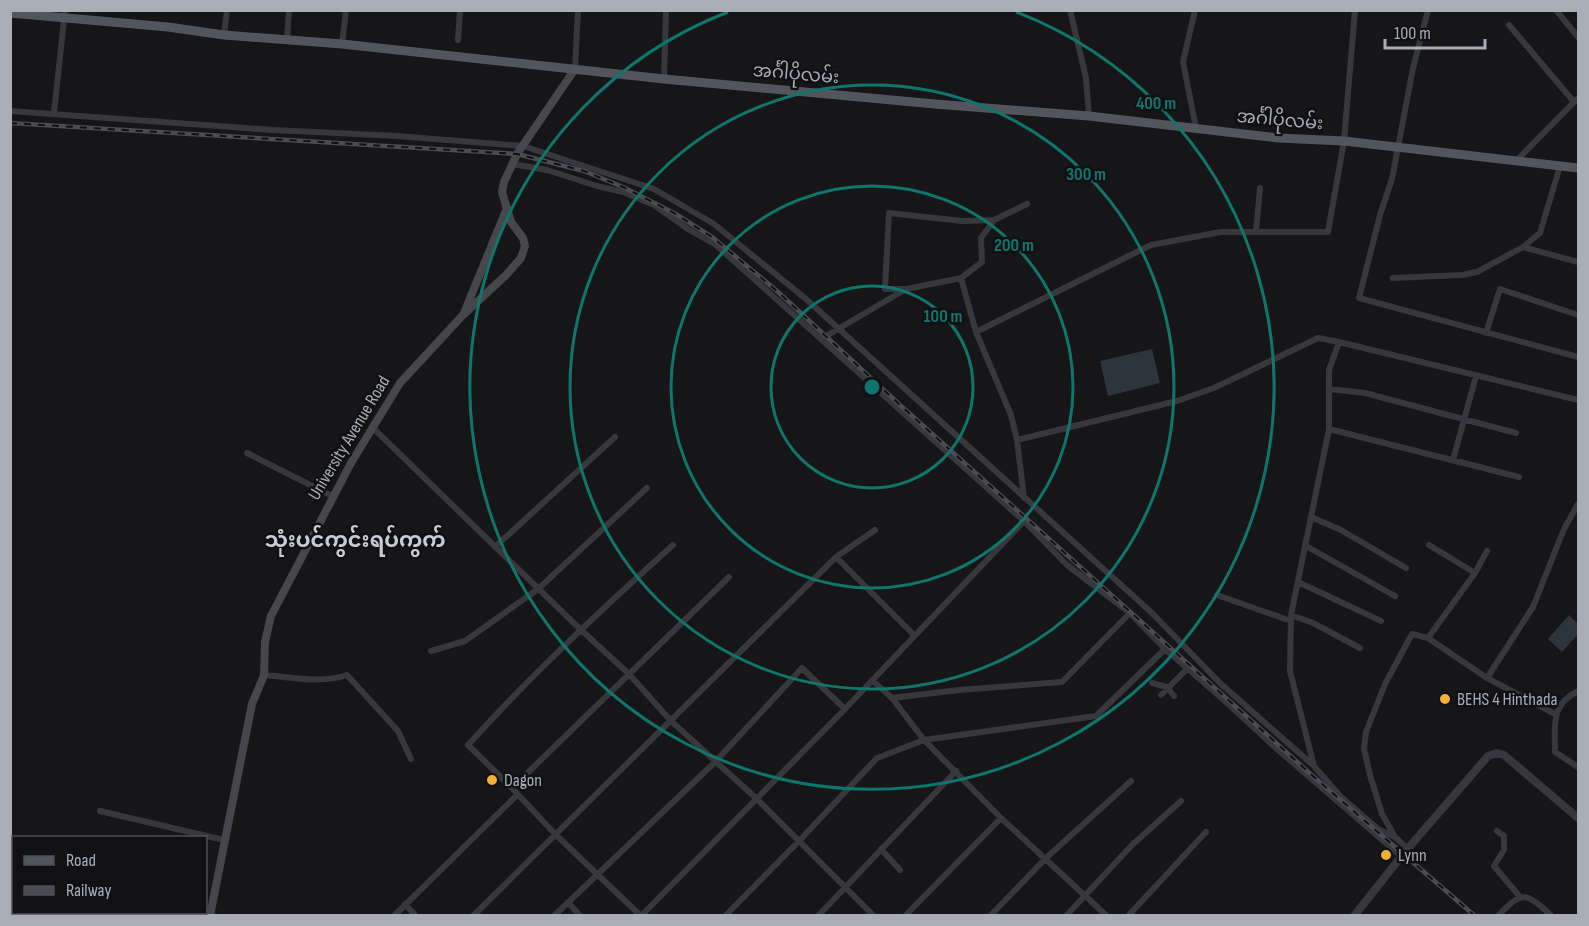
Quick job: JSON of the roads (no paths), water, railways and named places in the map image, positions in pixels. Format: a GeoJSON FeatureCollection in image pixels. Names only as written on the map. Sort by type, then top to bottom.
{"type":"FeatureCollection","features":[{"type":"Feature","properties":{"kind":"main road","name":"အင်္ဂါပိုလမ်း"},"geometry":{"type":"LineString","coordinates":[[10,13],[64,14],[224,35],[342,44],[664,79],[1089,116],[1278,138],[1344,141],[1396,149],[1578,168]]}},
{"type":"Feature","properties":{"kind":"main road","name":"University Avenue Road"},"geometry":{"type":"LineString","coordinates":[[210,915],[252,704],[264,675],[265,642],[271,616],[332,496],[372,428],[411,370],[463,315],[506,275],[524,253],[523,238],[511,222],[502,192],[512,164],[575,69]]}},
{"type":"Feature","properties":{"kind":"main road"},"geometry":{"type":"LineString","coordinates":[[463,315],[507,208]]}},
{"type":"Feature","properties":{"kind":"street"},"geometry":{"type":"LineString","coordinates":[[224,35],[227,10]]}},
{"type":"Feature","properties":{"kind":"street"},"geometry":{"type":"LineString","coordinates":[[287,40],[289,10]]}},
{"type":"Feature","properties":{"kind":"street"},"geometry":{"type":"LineString","coordinates":[[342,44],[346,10]]}},
{"type":"Feature","properties":{"kind":"street"},"geometry":{"type":"LineString","coordinates":[[458,40],[460,10]]}},
{"type":"Feature","properties":{"kind":"street"},"geometry":{"type":"LineString","coordinates":[[575,69],[578,10]]}},
{"type":"Feature","properties":{"kind":"street"},"geometry":{"type":"LineString","coordinates":[[664,79],[666,10]]}},
{"type":"Feature","properties":{"kind":"street"},"geometry":{"type":"LineString","coordinates":[[1070,10],[1086,78],[1089,116]]}},
{"type":"Feature","properties":{"kind":"street"},"geometry":{"type":"LineString","coordinates":[[1196,10],[1183,62],[1196,128]]}},
{"type":"Feature","properties":{"kind":"street"},"geometry":{"type":"LineString","coordinates":[[976,332],[1151,245],[1221,232],[1328,232],[1344,141],[1355,10]]}},
{"type":"Feature","properties":{"kind":"street"},"geometry":{"type":"LineString","coordinates":[[1428,10],[1396,149],[1392,179],[1380,215],[1359,298],[1578,357]]}},
{"type":"Feature","properties":{"kind":"street"},"geometry":{"type":"LineString","coordinates":[[1556,10],[1578,37]]}},
{"type":"Feature","properties":{"kind":"street"},"geometry":{"type":"LineString","coordinates":[[54,113],[64,14]]}},
{"type":"Feature","properties":{"kind":"street"},"geometry":{"type":"LineString","coordinates":[[1509,25],[1576,100],[1515,161]]}},
{"type":"Feature","properties":{"kind":"street"},"geometry":{"type":"LineString","coordinates":[[10,111],[523,146],[654,189],[714,224],[838,328],[1152,613],[1220,683],[1314,766],[1340,796],[1378,829],[1395,837]]}},
{"type":"Feature","properties":{"kind":"street"},"geometry":{"type":"LineString","coordinates":[[512,164],[571,176],[597,186],[623,192],[654,205],[716,245],[1024,521],[1066,565],[1131,613],[1165,649],[1308,777],[1405,853]]}},
{"type":"Feature","properties":{"kind":"street"},"geometry":{"type":"LineString","coordinates":[[1393,278],[1462,275],[1477,272],[1523,247],[1540,233],[1560,166]]}},
{"type":"Feature","properties":{"kind":"street"},"geometry":{"type":"LineString","coordinates":[[1256,232],[1260,188]]}},
{"type":"Feature","properties":{"kind":"street"},"geometry":{"type":"LineString","coordinates":[[994,220],[981,238],[982,262],[960,279],[885,289],[889,213],[962,221],[994,220],[1027,204]]}},
{"type":"Feature","properties":{"kind":"street"},"geometry":{"type":"LineString","coordinates":[[1523,247],[1578,262]]}},
{"type":"Feature","properties":{"kind":"street"},"geometry":{"type":"LineString","coordinates":[[960,279],[976,332],[1011,416],[1017,440],[1023,498]]}},
{"type":"Feature","properties":{"kind":"street"},"geometry":{"type":"LineString","coordinates":[[821,339],[906,288]]}},
{"type":"Feature","properties":{"kind":"street"},"geometry":{"type":"LineString","coordinates":[[1486,333],[1500,289],[1578,315]]}},
{"type":"Feature","properties":{"kind":"street"},"geometry":{"type":"LineString","coordinates":[[1017,440],[1177,401],[1214,388],[1318,338],[1578,400]]}},
{"type":"Feature","properties":{"kind":"street"},"geometry":{"type":"LineString","coordinates":[[1314,766],[1290,671],[1291,618],[1329,429],[1329,370],[1339,342]]}},
{"type":"Feature","properties":{"kind":"street"},"geometry":{"type":"LineString","coordinates":[[1453,460],[1476,376]]}},
{"type":"Feature","properties":{"kind":"street"},"geometry":{"type":"LineString","coordinates":[[1329,389],[1365,393],[1516,433]]}},
{"type":"Feature","properties":{"kind":"street"},"geometry":{"type":"LineString","coordinates":[[372,428],[629,674],[671,721],[757,799],[874,915]]}},
{"type":"Feature","properties":{"kind":"street"},"geometry":{"type":"LineString","coordinates":[[1329,429],[1519,477]]}},
{"type":"Feature","properties":{"kind":"street"},"geometry":{"type":"LineString","coordinates":[[495,547],[615,437]]}},
{"type":"Feature","properties":{"kind":"street"},"geometry":{"type":"LineString","coordinates":[[247,453],[332,496]]}},
{"type":"Feature","properties":{"kind":"street"},"geometry":{"type":"LineString","coordinates":[[431,651],[465,641],[538,589],[647,488]]}},
{"type":"Feature","properties":{"kind":"street"},"geometry":{"type":"LineString","coordinates":[[1487,678],[1533,607],[1564,530],[1578,504]]}},
{"type":"Feature","properties":{"kind":"street"},"geometry":{"type":"LineString","coordinates":[[1311,517],[1341,530],[1406,568]]}},
{"type":"Feature","properties":{"kind":"street"},"geometry":{"type":"LineString","coordinates":[[673,545],[580,629],[468,745],[555,834],[641,915],[845,709],[1024,521]]}},
{"type":"Feature","properties":{"kind":"street"},"geometry":{"type":"LineString","coordinates":[[473,915],[836,557],[875,530]]}},
{"type":"Feature","properties":{"kind":"street"},"geometry":{"type":"LineString","coordinates":[[1429,545],[1474,573]]}},
{"type":"Feature","properties":{"kind":"street"},"geometry":{"type":"LineString","coordinates":[[1306,546],[1395,596]]}},
{"type":"Feature","properties":{"kind":"street"},"geometry":{"type":"LineString","coordinates":[[1428,638],[1487,551]]}},
{"type":"Feature","properties":{"kind":"street"},"geometry":{"type":"LineString","coordinates":[[836,557],[914,635]]}},
{"type":"Feature","properties":{"kind":"street"},"geometry":{"type":"LineString","coordinates":[[512,788],[729,577]]}},
{"type":"Feature","properties":{"kind":"street"},"geometry":{"type":"LineString","coordinates":[[1298,582],[1382,621]]}},
{"type":"Feature","properties":{"kind":"street"},"geometry":{"type":"LineString","coordinates":[[1217,595],[1313,623],[1360,648]]}},
{"type":"Feature","properties":{"kind":"street"},"geometry":{"type":"LineString","coordinates":[[892,698],[1062,682],[1131,613]]}},
{"type":"Feature","properties":{"kind":"street"},"geometry":{"type":"LineString","coordinates":[[1405,853],[1382,814],[1370,776],[1365,749],[1366,732],[1384,684],[1412,634],[1428,638],[1487,678],[1555,714]]}},
{"type":"Feature","properties":{"kind":"street"},"geometry":{"type":"LineString","coordinates":[[725,915],[878,758],[924,740],[1096,716],[1165,649]]}},
{"type":"Feature","properties":{"kind":"street"},"geometry":{"type":"LineString","coordinates":[[554,915],[716,761],[802,668],[845,709]]}},
{"type":"Feature","properties":{"kind":"street"},"geometry":{"type":"LineString","coordinates":[[1161,695],[1188,668]]}},
{"type":"Feature","properties":{"kind":"street"},"geometry":{"type":"LineString","coordinates":[[264,675],[322,680],[347,675],[398,731],[411,759]]}},
{"type":"Feature","properties":{"kind":"street"},"geometry":{"type":"LineString","coordinates":[[872,680],[892,698],[924,740],[1001,818],[1107,915]]}},
{"type":"Feature","properties":{"kind":"street"},"geometry":{"type":"LineString","coordinates":[[1152,683],[1167,687],[1174,696]]}},
{"type":"Feature","properties":{"kind":"street"},"geometry":{"type":"LineString","coordinates":[[1578,691],[1561,704],[1555,714],[1554,752],[1578,767]]}},
{"type":"Feature","properties":{"kind":"street"},"geometry":{"type":"LineString","coordinates":[[1354,915],[1488,756],[1497,753],[1512,760],[1578,818]]}},
{"type":"Feature","properties":{"kind":"street"},"geometry":{"type":"LineString","coordinates":[[818,915],[956,771]]}},
{"type":"Feature","properties":{"kind":"street"},"geometry":{"type":"LineString","coordinates":[[990,915],[1046,858],[1131,781]]}},
{"type":"Feature","properties":{"kind":"street"},"geometry":{"type":"LineString","coordinates":[[394,915],[518,794]]}},
{"type":"Feature","properties":{"kind":"street"},"geometry":{"type":"LineString","coordinates":[[1066,915],[1132,845],[1181,801]]}},
{"type":"Feature","properties":{"kind":"street"},"geometry":{"type":"LineString","coordinates":[[100,811],[207,836]]}},
{"type":"Feature","properties":{"kind":"street"},"geometry":{"type":"LineString","coordinates":[[905,915],[1001,818]]}},
{"type":"Feature","properties":{"kind":"street"},"geometry":{"type":"LineString","coordinates":[[1497,831],[1504,836],[1504,850],[1494,866],[1520,897]]}},
{"type":"Feature","properties":{"kind":"street"},"geometry":{"type":"LineString","coordinates":[[1128,915],[1206,832]]}},
{"type":"Feature","properties":{"kind":"street"},"geometry":{"type":"LineString","coordinates":[[207,836],[224,840]]}},
{"type":"Feature","properties":{"kind":"street"},"geometry":{"type":"LineString","coordinates":[[881,849],[900,870]]}},
{"type":"Feature","properties":{"kind":"street"},"geometry":{"type":"LineString","coordinates":[[1498,915],[1513,900],[1520,897],[1533,899],[1552,915]]}},
{"type":"Feature","properties":{"kind":"street"},"geometry":{"type":"LineString","coordinates":[[568,902],[580,915]]}},
{"type":"Feature","properties":{"kind":"street"},"geometry":{"type":"LineString","coordinates":[[405,904],[416,915]]}},
{"type":"Feature","properties":{"kind":"railway"},"geometry":{"type":"LineString","coordinates":[[10,123],[517,154],[584,171],[623,187],[674,213],[712,237],[777,291],[900,405],[1314,777],[1475,916]]}},
{"type":"Feature","properties":{"kind":"place","name":"BEHS 4 Hinthada"},"geometry":{"type":"Point","coordinates":[1445,699]}},
{"type":"Feature","properties":{"kind":"place","name":"Dagon"},"geometry":{"type":"Point","coordinates":[492,780]}},
{"type":"Feature","properties":{"kind":"place","name":"Lynn"},"geometry":{"type":"Point","coordinates":[1386,855]}},
{"type":"Feature","properties":{"kind":"district","name":"သုံးပင်ကွင်းရပ်ကွက်"},"geometry":{"type":"Point","coordinates":[355,540]}}]}
